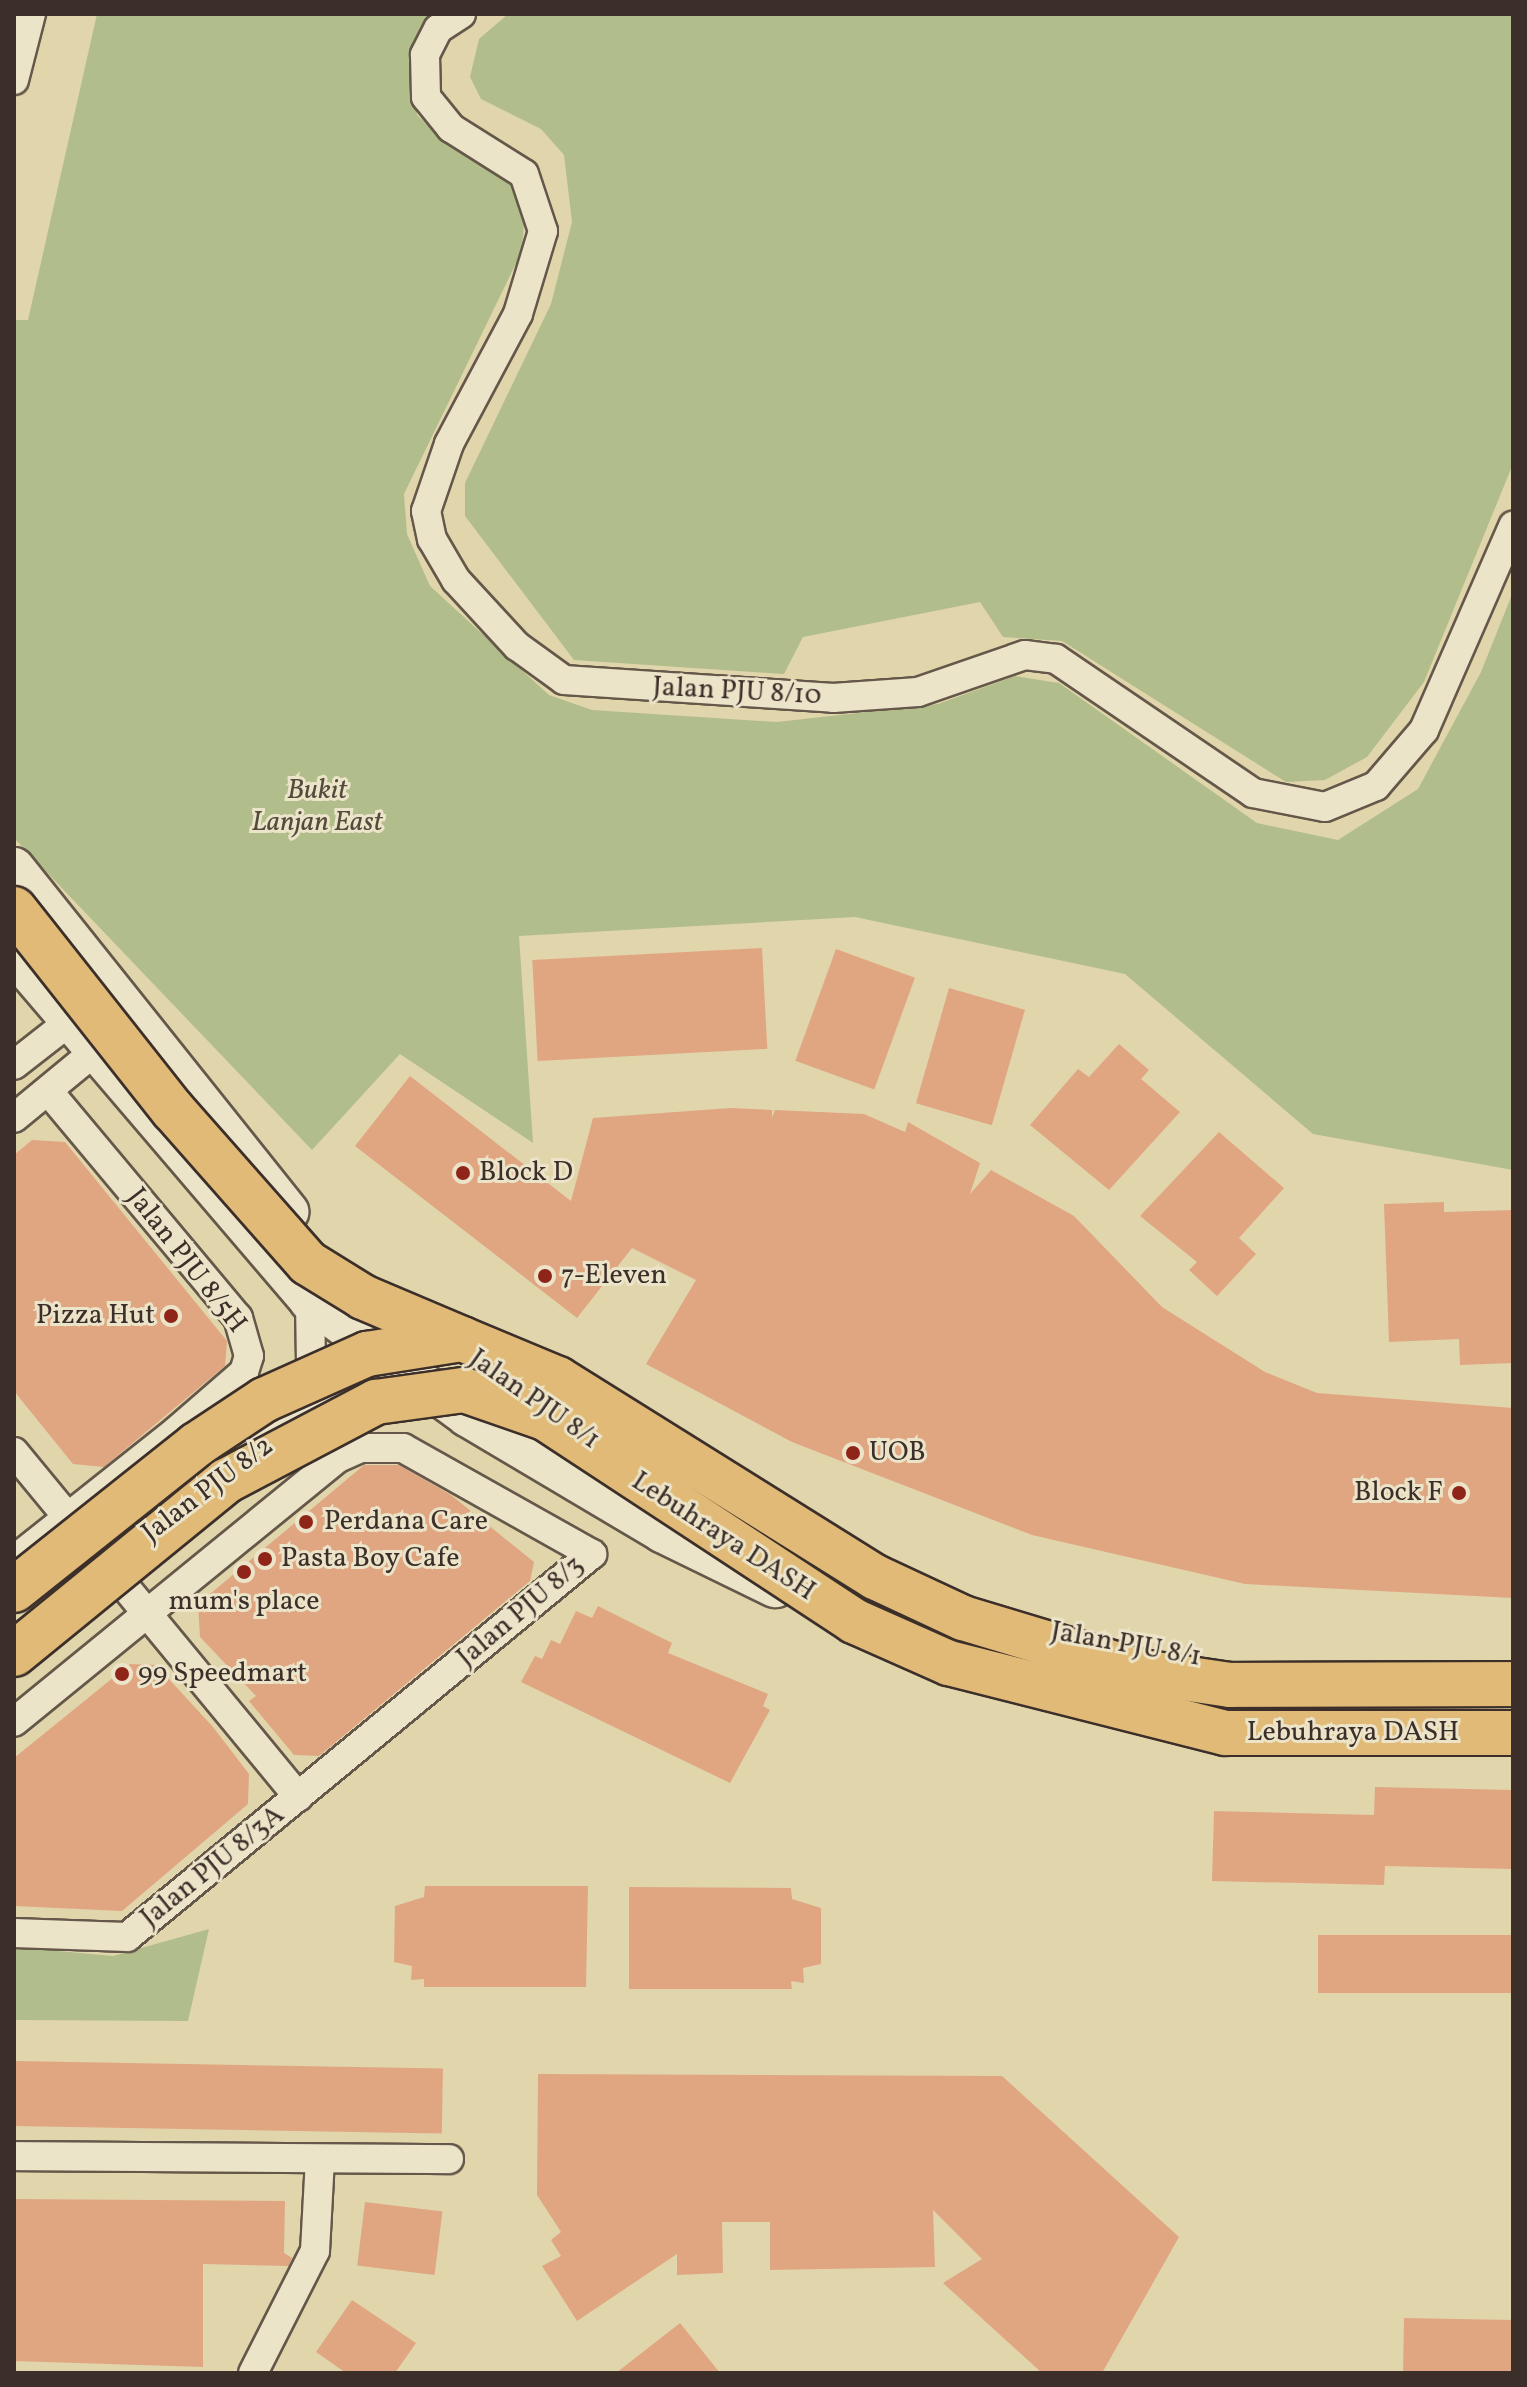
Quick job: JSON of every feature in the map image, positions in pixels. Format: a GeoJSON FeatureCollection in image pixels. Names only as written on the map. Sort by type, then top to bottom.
{"type":"FeatureCollection","features":[{"type":"Feature","properties":{"kind":"highway","name":"Lebuhraya DASH"},"geometry":{"type":"LineString","coordinates":[[14,909],[173,1110],[308,1263],[363,1297],[558,1379],[875,1577],[963,1618],[1142,1672],[1230,1685],[1513,1682]]}},
{"type":"Feature","properties":{"kind":"highway"},"geometry":{"type":"LineString","coordinates":[[14,1590],[196,1445],[264,1400],[367,1354],[462,1339]]}},
{"type":"Feature","properties":{"kind":"highway","name":"Lebuhraya DASH"},"geometry":{"type":"LineString","coordinates":[[14,1654],[226,1481],[376,1402],[464,1390],[545,1418],[854,1621],[949,1663],[1225,1733],[1513,1735]]}},
{"type":"Feature","properties":{"kind":"main road","name":"Jalan PJU 8/1"},"geometry":{"type":"LineString","coordinates":[[14,868],[317,1243],[542,1410],[687,1500],[916,1603],[1108,1645],[1403,1683],[1513,1682]]}},
{"type":"Feature","properties":{"kind":"main road","name":"Jalan PJU 8/1"},"geometry":{"type":"LineString","coordinates":[[14,954],[94,1052],[310,1301],[420,1384],[662,1532],[803,1601],[973,1667],[1178,1712],[1416,1738],[1513,1735]]}},
{"type":"Feature","properties":{"kind":"street"},"geometry":{"type":"LineString","coordinates":[[14,80],[31,14]]}},
{"type":"Feature","properties":{"kind":"street","name":"Jalan PJU 8/10"},"geometry":{"type":"LineString","coordinates":[[461,14],[438,29],[425,55],[426,97],[451,128],[524,174],[538,207],[542,245],[426,511],[432,539],[456,580],[517,646],[564,680],[833,698],[918,692],[997,660],[1056,659],[1253,793],[1325,807],[1376,786],[1424,730],[1513,526]]}},
{"type":"Feature","properties":{"kind":"street"},"geometry":{"type":"LineString","coordinates":[[15,1061],[69,1022]]}},
{"type":"Feature","properties":{"kind":"street"},"geometry":{"type":"LineString","coordinates":[[14,1118],[94,1052]]}},
{"type":"Feature","properties":{"kind":"street","name":"Jalan PJU 8/5H"},"geometry":{"type":"LineString","coordinates":[[14,1560],[244,1372],[250,1343],[238,1318],[48,1091]]}},
{"type":"Feature","properties":{"kind":"street","name":"Jalan PJU 8/2"},"geometry":{"type":"LineString","coordinates":[[14,1638],[293,1400],[311,1364],[310,1301]]}},
{"type":"Feature","properties":{"kind":"street","name":"Jalan PJU 8/2"},"geometry":{"type":"LineString","coordinates":[[102,1560],[332,1397],[376,1384],[420,1384]]}},
{"type":"Feature","properties":{"kind":"street","name":"Jalan PJU 8/3"},"geometry":{"type":"LineString","coordinates":[[149,1616],[336,1459],[361,1448],[403,1448],[592,1554],[298,1797]]}},
{"type":"Feature","properties":{"kind":"street"},"geometry":{"type":"LineString","coordinates":[[14,1452],[298,1797]]}},
{"type":"Feature","properties":{"kind":"street"},"geometry":{"type":"LineString","coordinates":[[14,1722],[149,1616]]}},
{"type":"Feature","properties":{"kind":"street","name":"Jalan PJU 8/3A"},"geometry":{"type":"LineString","coordinates":[[14,1933],[127,1937],[298,1797]]}},
{"type":"Feature","properties":{"kind":"street"},"geometry":{"type":"LineString","coordinates":[[14,2156],[449,2159]]}},
{"type":"Feature","properties":{"kind":"street"},"geometry":{"type":"LineString","coordinates":[[253,2373],[315,2251],[320,2159]]}},
{"type":"Feature","properties":{"kind":"green space","name":"Bukit Lanjan East"},"geometry":{"type":"Polygon","coordinates":[[[97,14],[443,14],[414,71],[417,115],[451,147],[501,169],[525,210],[522,251],[404,494],[407,534],[430,586],[549,695],[592,710],[777,722],[938,704],[1015,676],[1059,683],[1257,823],[1338,840],[1418,789],[1481,672],[1513,592],[1513,1170],[1313,1134],[1125,974],[855,917],[519,936],[533,1143],[400,1054],[312,1150],[14,838],[14,320],[28,320],[97,14]]]}},
{"type":"Feature","properties":{"kind":"green space"},"geometry":{"type":"Polygon","coordinates":[[[508,14],[1513,14],[1513,464],[1424,682],[1367,757],[1325,780],[1286,782],[1062,641],[1003,637],[980,602],[803,637],[784,674],[574,660],[465,516],[465,483],[551,304],[572,222],[564,155],[541,129],[481,99],[470,77],[479,39],[508,14]]]}},
{"type":"Feature","properties":{"kind":"green space"},"geometry":{"type":"Polygon","coordinates":[[[209,1929],[188,2021],[14,2020],[14,1947],[113,1956],[209,1929]]]}},
{"type":"Feature","properties":{"kind":"building"},"geometry":{"type":"Polygon","coordinates":[[[762,948],[767,1049],[538,1061],[532,960],[762,948]]]}},
{"type":"Feature","properties":{"kind":"building"},"geometry":{"type":"Polygon","coordinates":[[[836,949],[915,978],[874,1090],[795,1061],[836,949]]]}},
{"type":"Feature","properties":{"kind":"building"},"geometry":{"type":"Polygon","coordinates":[[[949,988],[1025,1010],[992,1125],[916,1103],[949,988]]]}},
{"type":"Feature","properties":{"kind":"building"},"geometry":{"type":"Polygon","coordinates":[[[1119,1044],[1149,1070],[1141,1079],[1180,1112],[1109,1190],[1030,1125],[1078,1069],[1089,1077],[1119,1044]]]}},
{"type":"Feature","properties":{"kind":"building"},"geometry":{"type":"Polygon","coordinates":[[[410,1076],[571,1201],[593,1118],[731,1108],[772,1110],[772,1118],[775,1110],[864,1114],[905,1132],[908,1122],[980,1163],[970,1194],[991,1170],[1074,1216],[1162,1307],[1265,1372],[1317,1393],[1513,1408],[1513,1598],[1245,1584],[1032,1535],[792,1442],[646,1364],[696,1280],[632,1248],[577,1318],[355,1146],[410,1076]]]}},
{"type":"Feature","properties":{"kind":"building"},"geometry":{"type":"Polygon","coordinates":[[[1219,1132],[1284,1188],[1239,1238],[1256,1254],[1217,1296],[1189,1270],[1197,1262],[1140,1216],[1219,1132]]]}},
{"type":"Feature","properties":{"kind":"building"},"geometry":{"type":"Polygon","coordinates":[[[32,1140],[65,1142],[227,1341],[225,1366],[104,1467],[73,1464],[14,1391],[14,1155],[32,1140]]]}},
{"type":"Feature","properties":{"kind":"building"},"geometry":{"type":"Polygon","coordinates":[[[1444,1202],[1444,1212],[1513,1210],[1513,1363],[1460,1365],[1459,1339],[1389,1342],[1384,1204],[1444,1202]]]}},
{"type":"Feature","properties":{"kind":"building"},"geometry":{"type":"Polygon","coordinates":[[[364,1465],[399,1465],[451,1495],[534,1562],[530,1581],[319,1756],[294,1755],[249,1701],[256,1696],[200,1637],[198,1604],[364,1465]]]}},
{"type":"Feature","properties":{"kind":"building"},"geometry":{"type":"Polygon","coordinates":[[[598,1606],[672,1643],[668,1653],[768,1694],[763,1706],[770,1710],[730,1783],[521,1682],[535,1656],[542,1659],[551,1640],[560,1644],[576,1611],[592,1618],[598,1606]]]}},
{"type":"Feature","properties":{"kind":"building"},"geometry":{"type":"Polygon","coordinates":[[[130,1664],[156,1665],[213,1727],[249,1774],[248,1804],[122,1911],[14,1906],[14,1758],[130,1664]]]}},
{"type":"Feature","properties":{"kind":"building"},"geometry":{"type":"Polygon","coordinates":[[[1375,1787],[1513,1790],[1513,1869],[1385,1866],[1384,1885],[1212,1881],[1214,1811],[1374,1815],[1375,1787]]]}},
{"type":"Feature","properties":{"kind":"building"},"geometry":{"type":"Polygon","coordinates":[[[425,1886],[588,1886],[586,1987],[424,1987],[424,1979],[411,1980],[412,1966],[394,1962],[395,1906],[424,1897],[425,1886]]]}},
{"type":"Feature","properties":{"kind":"building"},"geometry":{"type":"Polygon","coordinates":[[[629,1887],[791,1888],[792,1899],[821,1908],[821,1964],[803,1968],[804,1983],[791,1981],[792,1989],[629,1989],[629,1887]]]}},
{"type":"Feature","properties":{"kind":"building"},"geometry":{"type":"Polygon","coordinates":[[[1318,1935],[1513,1935],[1513,1993],[1318,1993],[1318,1935]]]}},
{"type":"Feature","properties":{"kind":"building"},"geometry":{"type":"Polygon","coordinates":[[[14,2061],[443,2068],[442,2133],[14,2126],[14,2061]]]}},
{"type":"Feature","properties":{"kind":"building"},"geometry":{"type":"Polygon","coordinates":[[[538,2074],[1002,2076],[1179,2237],[1102,2373],[1042,2373],[943,2283],[982,2259],[933,2210],[935,2267],[770,2270],[770,2222],[722,2222],[723,2273],[677,2275],[677,2254],[577,2321],[542,2266],[561,2256],[551,2240],[561,2232],[537,2195],[538,2074]]]}},
{"type":"Feature","properties":{"kind":"building"},"geometry":{"type":"Polygon","coordinates":[[[14,2199],[285,2201],[284,2253],[292,2258],[289,2266],[203,2264],[203,2367],[14,2361],[14,2199]]]}},
{"type":"Feature","properties":{"kind":"building"},"geometry":{"type":"Polygon","coordinates":[[[365,2202],[442,2212],[435,2275],[357,2266],[365,2202]]]}},
{"type":"Feature","properties":{"kind":"building"},"geometry":{"type":"Polygon","coordinates":[[[352,2300],[416,2343],[395,2373],[346,2373],[316,2352],[352,2300]]]}},
{"type":"Feature","properties":{"kind":"building"},"geometry":{"type":"Polygon","coordinates":[[[1404,2318],[1513,2320],[1512,2373],[1403,2373],[1404,2318]]]}},
{"type":"Feature","properties":{"kind":"building"},"geometry":{"type":"Polygon","coordinates":[[[680,2323],[720,2373],[616,2373],[680,2323]]]}},
{"type":"Feature","properties":{"kind":"place","name":"Block D"},"geometry":{"type":"Point","coordinates":[463,1173]}},
{"type":"Feature","properties":{"kind":"place","name":"7-Eleven"},"geometry":{"type":"Point","coordinates":[545,1276]}},
{"type":"Feature","properties":{"kind":"place","name":"Pizza Hut"},"geometry":{"type":"Point","coordinates":[171,1316]}},
{"type":"Feature","properties":{"kind":"place","name":"UOB"},"geometry":{"type":"Point","coordinates":[853,1453]}},
{"type":"Feature","properties":{"kind":"place","name":"Block F"},"geometry":{"type":"Point","coordinates":[1459,1493]}},
{"type":"Feature","properties":{"kind":"place","name":"Perdana Care"},"geometry":{"type":"Point","coordinates":[306,1522]}},
{"type":"Feature","properties":{"kind":"place","name":"Pasta Boy Cafe"},"geometry":{"type":"Point","coordinates":[265,1559]}},
{"type":"Feature","properties":{"kind":"place","name":"mum's place"},"geometry":{"type":"Point","coordinates":[244,1572]}},
{"type":"Feature","properties":{"kind":"place","name":"99 Speedmart"},"geometry":{"type":"Point","coordinates":[122,1674]}}]}
